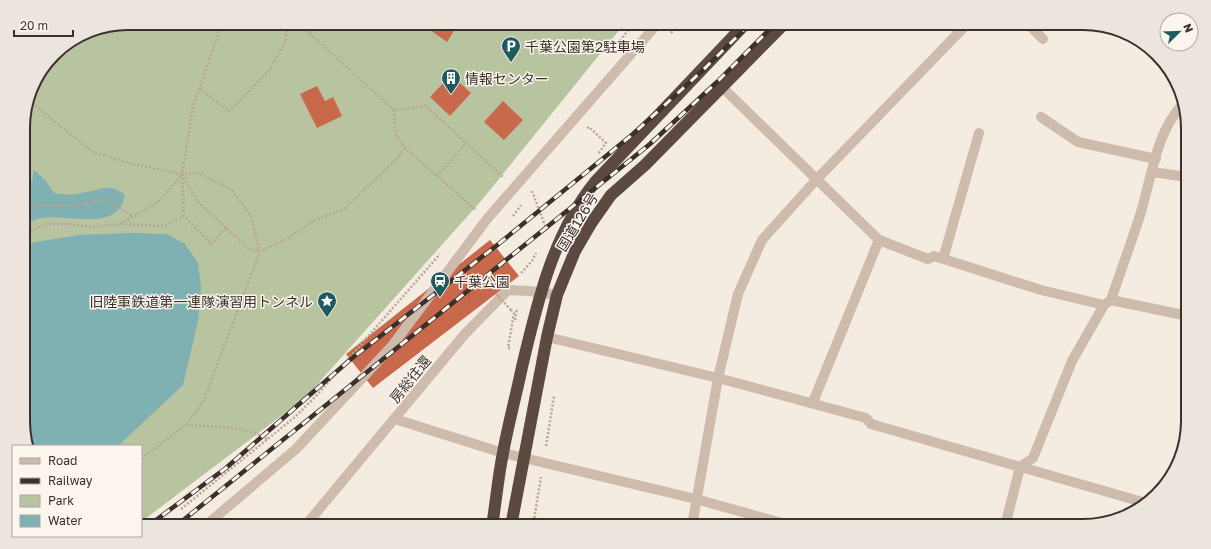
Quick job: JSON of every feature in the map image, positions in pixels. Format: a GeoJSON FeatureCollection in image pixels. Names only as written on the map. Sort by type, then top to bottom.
{"type":"FeatureCollection","features":[{"type":"Feature","properties":{"kind":"highway","name":"国道126号"},"geometry":{"type":"LineString","coordinates":[[493,519],[503,452],[540,292],[569,219],[579,200],[595,182],[739,30]]}},
{"type":"Feature","properties":{"kind":"highway","name":"国道126号"},"geometry":{"type":"LineString","coordinates":[[512,519],[547,337],[558,296],[575,251],[592,222],[611,195],[645,165],[777,30]]}},
{"type":"Feature","properties":{"kind":"street"},"geometry":{"type":"LineString","coordinates":[[213,519],[296,450],[392,346],[487,219],[652,30]]}},
{"type":"Feature","properties":{"kind":"street"},"geometry":{"type":"LineString","coordinates":[[693,519],[718,378],[738,294],[762,240],[816,180],[961,30]]}},
{"type":"Feature","properties":{"kind":"street"},"geometry":{"type":"LineString","coordinates":[[1034,30],[1043,39]]}},
{"type":"Feature","properties":{"kind":"street"},"geometry":{"type":"LineString","coordinates":[[722,88],[879,240],[928,258],[934,256],[1041,290],[1181,315]]}},
{"type":"Feature","properties":{"kind":"street"},"geometry":{"type":"LineString","coordinates":[[1006,519],[1020,467],[1033,458],[1072,361],[1107,302],[1141,212],[1156,159],[1172,116],[1179,108]]}},
{"type":"Feature","properties":{"kind":"street"},"geometry":{"type":"LineString","coordinates":[[1041,117],[1078,142],[1156,159]]}},
{"type":"Feature","properties":{"kind":"street"},"geometry":{"type":"LineString","coordinates":[[942,259],[979,133]]}},
{"type":"Feature","properties":{"kind":"street"},"geometry":{"type":"LineString","coordinates":[[1152,172],[1181,176]]}},
{"type":"Feature","properties":{"kind":"street"},"geometry":{"type":"LineString","coordinates":[[813,402],[879,240]]}},
{"type":"Feature","properties":{"kind":"street","name":"房総往還"},"geometry":{"type":"LineString","coordinates":[[311,519],[464,335],[508,290],[540,292],[558,296]]}},
{"type":"Feature","properties":{"kind":"street"},"geometry":{"type":"LineString","coordinates":[[547,337],[813,402],[866,418],[871,424],[1140,501]]}},
{"type":"Feature","properties":{"kind":"street"},"geometry":{"type":"LineString","coordinates":[[395,420],[523,458],[696,500],[766,519]]}},
{"type":"Feature","properties":{"kind":"street"},"geometry":{"type":"LineString","coordinates":[[314,519],[315,515]]}},
{"type":"Feature","properties":{"kind":"path"},"geometry":{"type":"LineString","coordinates":[[218,30],[200,89],[193,106],[182,174],[184,216],[212,244],[226,228]]}},
{"type":"Feature","properties":{"kind":"path"},"geometry":{"type":"LineString","coordinates":[[200,89],[229,111],[268,72],[284,43],[287,30]]}},
{"type":"Feature","properties":{"kind":"path"},"geometry":{"type":"LineString","coordinates":[[306,30],[394,110],[395,133],[405,148],[477,211]]}},
{"type":"Feature","properties":{"kind":"path"},"geometry":{"type":"LineString","coordinates":[[309,33],[313,30]]}},
{"type":"Feature","properties":{"kind":"path"},"geometry":{"type":"LineString","coordinates":[[33,104],[93,152],[136,165],[182,174],[198,173],[232,190],[251,216],[260,252],[203,402],[186,425],[142,458]]}},
{"type":"Feature","properties":{"kind":"path"},"geometry":{"type":"LineString","coordinates":[[394,110],[426,106],[505,178]]}},
{"type":"Feature","properties":{"kind":"path"},"geometry":{"type":"LineString","coordinates":[[584,133],[589,127],[606,143],[596,155]]}},
{"type":"Feature","properties":{"kind":"path"},"geometry":{"type":"LineString","coordinates":[[437,176],[466,143]]}},
{"type":"Feature","properties":{"kind":"path"},"geometry":{"type":"LineString","coordinates":[[182,174],[197,201],[248,248],[260,252],[290,237],[316,219],[343,210],[395,161],[405,148]]}},
{"type":"Feature","properties":{"kind":"path"},"geometry":{"type":"LineString","coordinates":[[120,224],[158,202],[182,174]]}},
{"type":"Feature","properties":{"kind":"path"},"geometry":{"type":"LineString","coordinates":[[527,197],[536,185]]}},
{"type":"Feature","properties":{"kind":"path"},"geometry":{"type":"LineString","coordinates":[[532,191],[547,231]]}},
{"type":"Feature","properties":{"kind":"path"},"geometry":{"type":"LineString","coordinates":[[30,202],[34,206],[74,206],[108,200],[132,216]]}},
{"type":"Feature","properties":{"kind":"path"},"geometry":{"type":"LineString","coordinates":[[513,216],[522,203]]}},
{"type":"Feature","properties":{"kind":"path"},"geometry":{"type":"LineString","coordinates":[[30,230],[46,224],[67,224],[94,227],[120,224],[163,226],[184,216]]}},
{"type":"Feature","properties":{"kind":"path"},"geometry":{"type":"LineString","coordinates":[[544,237],[551,224]]}},
{"type":"Feature","properties":{"kind":"path"},"geometry":{"type":"LineString","coordinates":[[522,273],[538,249]]}},
{"type":"Feature","properties":{"kind":"path"},"geometry":{"type":"LineString","coordinates":[[496,294],[514,313],[508,348]]}},
{"type":"Feature","properties":{"kind":"path"},"geometry":{"type":"LineString","coordinates":[[181,509],[295,416],[317,395],[369,338]]}},
{"type":"Feature","properties":{"kind":"path"},"geometry":{"type":"LineString","coordinates":[[546,446],[554,394]]}},
{"type":"Feature","properties":{"kind":"path"},"geometry":{"type":"LineString","coordinates":[[186,425],[237,429],[257,433],[267,439]]}},
{"type":"Feature","properties":{"kind":"path"},"geometry":{"type":"LineString","coordinates":[[534,519],[542,474]]}},
{"type":"Feature","properties":{"kind":"green space","name":"千葉公園"},"geometry":{"type":"Polygon","coordinates":[[[128,30],[619,30],[481,201],[306,397],[145,519],[142,519],[142,445],[33,445],[30,421],[30,121],[33,102],[37,90],[46,73],[54,63],[73,46],[90,37],[109,32],[128,30]]]}},
{"type":"Feature","properties":{"kind":"water"},"geometry":{"type":"Polygon","coordinates":[[[34,170],[45,180],[54,193],[74,194],[102,188],[110,188],[125,195],[120,207],[112,214],[102,218],[90,219],[52,217],[36,219],[30,222],[30,183],[32,181],[34,170]]]}},
{"type":"Feature","properties":{"kind":"water"},"geometry":{"type":"Polygon","coordinates":[[[130,233],[167,234],[185,244],[198,263],[201,288],[198,321],[183,385],[119,445],[33,445],[30,421],[30,243],[79,235],[130,233]]]}},
{"type":"Feature","properties":{"kind":"building"},"geometry":{"type":"Polygon","coordinates":[[[430,30],[455,30],[447,42],[430,30]]]}},
{"type":"Feature","properties":{"kind":"building","name":"情報センター"},"geometry":{"type":"Polygon","coordinates":[[[451,75],[471,93],[450,116],[430,97],[451,75]]]}},
{"type":"Feature","properties":{"kind":"building"},"geometry":{"type":"Polygon","coordinates":[[[317,86],[325,101],[333,97],[342,116],[317,128],[300,94],[317,86]]]}},
{"type":"Feature","properties":{"kind":"building"},"geometry":{"type":"Polygon","coordinates":[[[503,101],[523,120],[504,140],[484,122],[503,101]]]}},
{"type":"Feature","properties":{"kind":"building"},"geometry":{"type":"Polygon","coordinates":[[[490,240],[519,276],[373,388],[346,354],[490,240]]]}},
{"type":"Feature","properties":{"kind":"railway"},"geometry":{"type":"LineString","coordinates":[[157,519],[226,468],[351,359],[496,246],[633,134],[702,71],[744,30]]}},
{"type":"Feature","properties":{"kind":"railway"},"geometry":{"type":"LineString","coordinates":[[185,519],[650,144],[717,82],[769,30]]}},
{"type":"Feature","properties":{"kind":"place","name":"千葉公園第2駐車場"},"geometry":{"type":"Point","coordinates":[511,63]}},
{"type":"Feature","properties":{"kind":"place","name":"情報センター"},"geometry":{"type":"Point","coordinates":[451,95]}},
{"type":"Feature","properties":{"kind":"place","name":"千葉公園"},"geometry":{"type":"Point","coordinates":[440,298]}},
{"type":"Feature","properties":{"kind":"place","name":"旧陸軍鉄道第一連隊演習用トンネル"},"geometry":{"type":"Point","coordinates":[327,318]}}]}
